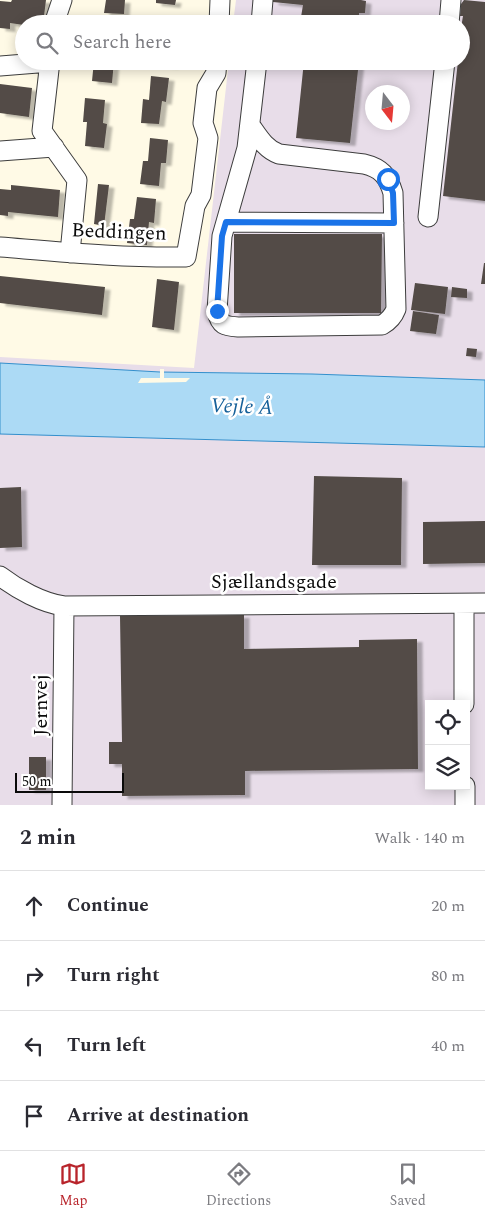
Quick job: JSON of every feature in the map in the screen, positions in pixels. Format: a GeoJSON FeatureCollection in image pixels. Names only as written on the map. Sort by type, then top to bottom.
{"type":"FeatureCollection","features":[{"type":"Feature","properties":{"kind":"street"},"geometry":{"type":"LineString","coordinates":[[57,15],[62,0]]}},
{"type":"Feature","properties":{"kind":"street"},"geometry":{"type":"LineString","coordinates":[[219,15],[220,0]]}},
{"type":"Feature","properties":{"kind":"street"},"geometry":{"type":"LineString","coordinates":[[262,15],[263,0]]}},
{"type":"Feature","properties":{"kind":"street"},"geometry":{"type":"LineString","coordinates":[[450,15],[451,0]]}},
{"type":"Feature","properties":{"kind":"street"},"geometry":{"type":"LineString","coordinates":[[0,66],[15,65]]}},
{"type":"Feature","properties":{"kind":"street"},"geometry":{"type":"LineString","coordinates":[[49,70],[42,131],[77,180],[70,253]]}},
{"type":"Feature","properties":{"kind":"street","name":"Beddingen"},"geometry":{"type":"LineString","coordinates":[[0,247],[70,253],[186,257],[195,206],[201,195],[208,138],[203,123],[205,106],[208,88],[216,70]]}},
{"type":"Feature","properties":{"kind":"street"},"geometry":{"type":"LineString","coordinates":[[250,125],[264,144],[279,154],[373,166],[388,179],[393,193],[396,309],[389,321],[382,325],[239,327],[226,326],[220,322],[217,311],[222,236],[247,148],[256,70]]}},
{"type":"Feature","properties":{"kind":"street"},"geometry":{"type":"LineString","coordinates":[[428,217],[444,70]]}},
{"type":"Feature","properties":{"kind":"street"},"geometry":{"type":"LineString","coordinates":[[0,151],[54,147]]}},
{"type":"Feature","properties":{"kind":"street"},"geometry":{"type":"LineString","coordinates":[[226,222],[394,223]]}},
{"type":"Feature","properties":{"kind":"street","name":"Sjællandsgade"},"geometry":{"type":"LineString","coordinates":[[0,576],[27,593],[55,605],[64,606],[485,604]]}},
{"type":"Feature","properties":{"kind":"street"},"geometry":{"type":"LineString","coordinates":[[464,604],[464,700]]}},
{"type":"Feature","properties":{"kind":"street","name":"Jernvej"},"geometry":{"type":"LineString","coordinates":[[62,805],[64,606]]}},
{"type":"Feature","properties":{"kind":"street"},"geometry":{"type":"LineString","coordinates":[[465,790],[465,805]]}},
{"type":"Feature","properties":{"kind":"shaded area"},"geometry":{"type":"Polygon","coordinates":[[[236,0],[485,0],[485,805],[0,805],[0,357],[194,368],[228,70],[470,70],[470,15],[234,15],[236,0]]]}},
{"type":"Feature","properties":{"kind":"water","name":"Vejle Å"},"geometry":{"type":"Polygon","coordinates":[[[0,363],[160,372],[312,374],[485,380],[485,447],[0,434],[0,363]]]}},
{"type":"Feature","properties":{"kind":"pier"},"geometry":{"type":"Polygon","coordinates":[[[160,369],[164,369],[164,378],[190,378],[186,382],[138,383],[141,378],[160,378],[160,369]]]}},
{"type":"Feature","properties":{"kind":"building"},"geometry":{"type":"Polygon","coordinates":[[[12,0],[46,0],[44,15],[15,15],[15,24],[10,23],[10,29],[0,28],[0,1],[11,2],[12,0]]]}},
{"type":"Feature","properties":{"kind":"building"},"geometry":{"type":"Polygon","coordinates":[[[106,0],[125,0],[124,14],[104,13],[106,0]]]}},
{"type":"Feature","properties":{"kind":"building"},"geometry":{"type":"Polygon","coordinates":[[[156,0],[176,0],[175,5],[156,3],[156,0]]]}},
{"type":"Feature","properties":{"kind":"building"},"geometry":{"type":"Polygon","coordinates":[[[273,0],[366,1],[365,13],[359,13],[359,15],[301,15],[303,5],[273,2],[273,0]]]}},
{"type":"Feature","properties":{"kind":"building"},"geometry":{"type":"Polygon","coordinates":[[[464,0],[485,2],[485,201],[443,196],[457,70],[470,70],[470,15],[460,15],[461,4],[464,0]]]}},
{"type":"Feature","properties":{"kind":"building"},"geometry":{"type":"Polygon","coordinates":[[[93,70],[113,70],[112,83],[92,81],[93,70]]]}},
{"type":"Feature","properties":{"kind":"building"},"geometry":{"type":"Polygon","coordinates":[[[303,70],[358,70],[350,143],[296,138],[303,70]]]}},
{"type":"Feature","properties":{"kind":"building"},"geometry":{"type":"Polygon","coordinates":[[[151,76],[169,78],[166,102],[162,101],[159,124],[141,123],[143,99],[149,100],[151,76]]]}},
{"type":"Feature","properties":{"kind":"building"},"geometry":{"type":"Polygon","coordinates":[[[0,84],[32,88],[29,117],[0,113],[0,84]]]}},
{"type":"Feature","properties":{"kind":"building"},"geometry":{"type":"Polygon","coordinates":[[[85,98],[105,100],[103,123],[107,124],[104,148],[85,146],[87,122],[83,122],[85,98]]]}},
{"type":"Feature","properties":{"kind":"building"},"geometry":{"type":"Polygon","coordinates":[[[150,138],[168,140],[166,163],[161,163],[159,186],[140,184],[143,161],[148,161],[150,138]]]}},
{"type":"Feature","properties":{"kind":"building"},"geometry":{"type":"Polygon","coordinates":[[[98,184],[109,185],[104,226],[94,224],[98,184]]]}},
{"type":"Feature","properties":{"kind":"building"},"geometry":{"type":"Polygon","coordinates":[[[11,185],[60,190],[58,217],[8,212],[8,216],[0,215],[0,189],[11,190],[11,185]]]}},
{"type":"Feature","properties":{"kind":"building"},"geometry":{"type":"Polygon","coordinates":[[[137,197],[156,199],[154,223],[149,222],[147,245],[127,243],[130,219],[134,219],[137,197]]]}},
{"type":"Feature","properties":{"kind":"building"},"geometry":{"type":"Polygon","coordinates":[[[234,234],[382,234],[381,313],[234,313],[234,234]]]}},
{"type":"Feature","properties":{"kind":"building"},"geometry":{"type":"Polygon","coordinates":[[[484,263],[485,284],[481,284],[484,263]]]}},
{"type":"Feature","properties":{"kind":"building"},"geometry":{"type":"Polygon","coordinates":[[[0,276],[105,287],[102,315],[0,303],[0,276]]]}},
{"type":"Feature","properties":{"kind":"building"},"geometry":{"type":"Polygon","coordinates":[[[157,279],[179,282],[174,330],[152,327],[157,279]]]}},
{"type":"Feature","properties":{"kind":"building"},"geometry":{"type":"Polygon","coordinates":[[[415,283],[448,287],[445,314],[411,310],[415,283]]]}},
{"type":"Feature","properties":{"kind":"building"},"geometry":{"type":"Polygon","coordinates":[[[452,287],[467,289],[467,298],[451,297],[452,287]]]}},
{"type":"Feature","properties":{"kind":"building"},"geometry":{"type":"Polygon","coordinates":[[[413,311],[439,315],[436,334],[410,331],[413,311]]]}},
{"type":"Feature","properties":{"kind":"building"},"geometry":{"type":"Polygon","coordinates":[[[467,348],[477,349],[476,357],[466,356],[467,348]]]}},
{"type":"Feature","properties":{"kind":"building"},"geometry":{"type":"Polygon","coordinates":[[[314,476],[402,478],[401,565],[312,565],[314,476]]]}},
{"type":"Feature","properties":{"kind":"building"},"geometry":{"type":"Polygon","coordinates":[[[21,487],[22,547],[0,548],[0,488],[21,487]]]}},
{"type":"Feature","properties":{"kind":"building"},"geometry":{"type":"Polygon","coordinates":[[[485,521],[485,563],[423,564],[423,522],[485,521]]]}},
{"type":"Feature","properties":{"kind":"building"},"geometry":{"type":"Polygon","coordinates":[[[244,615],[244,649],[359,647],[359,640],[417,639],[418,769],[245,771],[245,795],[122,796],[122,764],[109,764],[109,742],[122,742],[120,616],[244,615]]]}},
{"type":"Feature","properties":{"kind":"building"},"geometry":{"type":"Polygon","coordinates":[[[29,757],[46,757],[46,790],[29,790],[29,757]]]}},
{"type":"Feature","properties":{"kind":"route"},"geometry":{"type":"LineString","coordinates":[[217,311],[222,236],[226,222],[394,223],[393,193],[388,179]]}}]}
